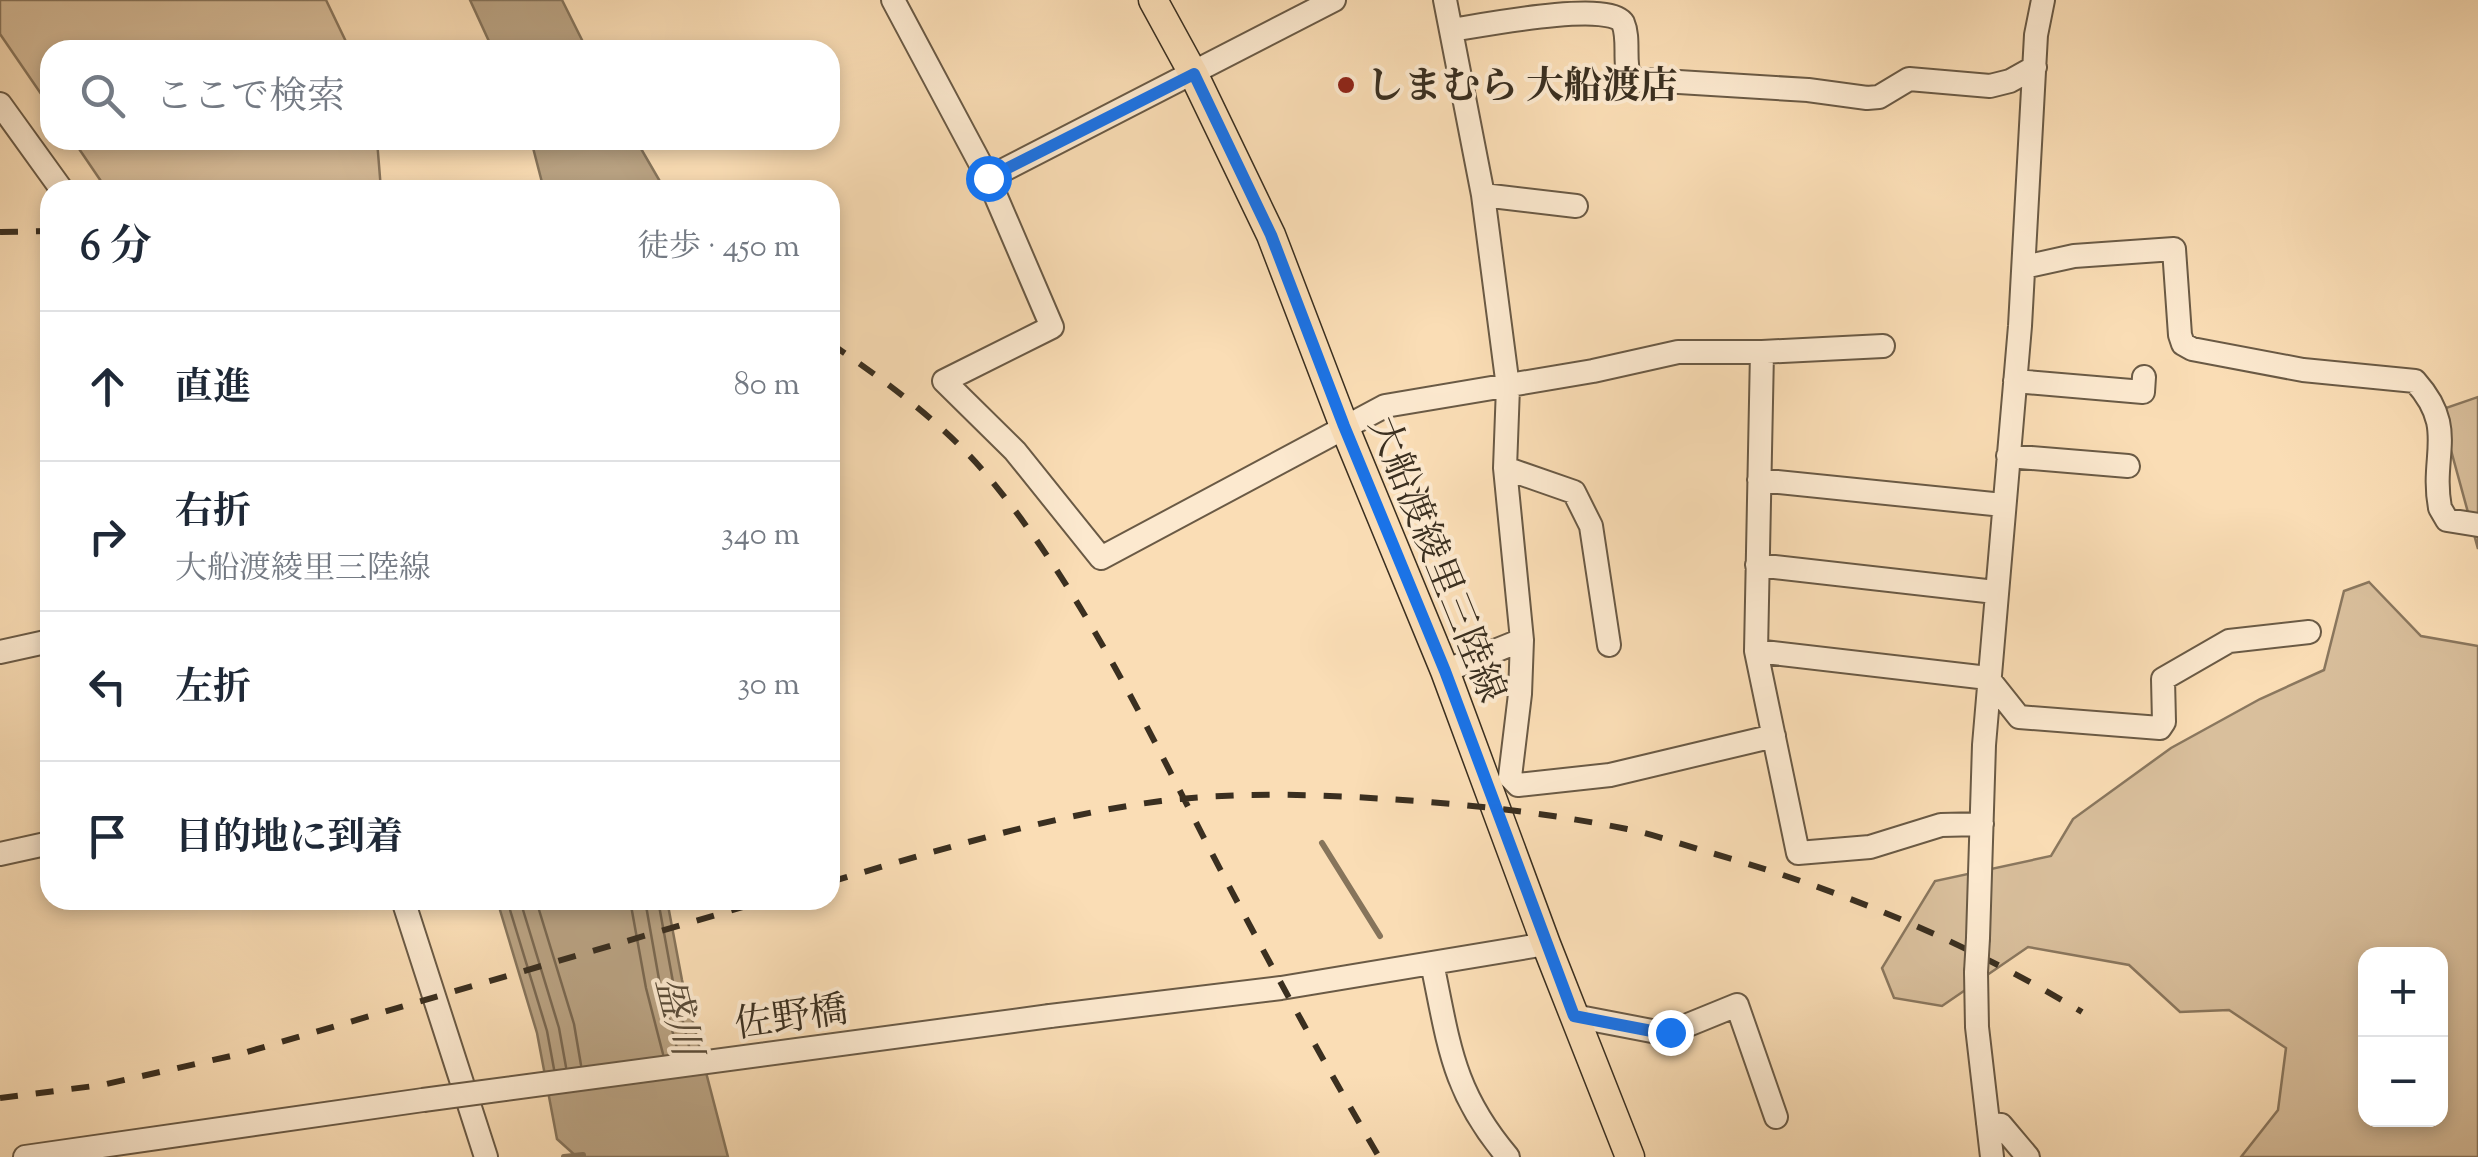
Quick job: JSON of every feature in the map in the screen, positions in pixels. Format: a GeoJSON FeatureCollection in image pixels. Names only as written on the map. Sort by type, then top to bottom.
{"type":"FeatureCollection","features":[{"type":"Feature","properties":{"kind":"main road","name":"大船渡綾里三陸線"},"geometry":{"type":"LineString","coordinates":[[1153,0],[1194,74],[1271,235],[1445,671],[1630,1157]]}},
{"type":"Feature","properties":{"kind":"street"},"geometry":{"type":"LineString","coordinates":[[893,0],[988,178],[1052,327],[944,381],[1015,451],[1101,558],[1386,406],[1508,387],[1678,352],[1883,346]]}},
{"type":"Feature","properties":{"kind":"street"},"geometry":{"type":"LineString","coordinates":[[988,178],[1334,0]]}},
{"type":"Feature","properties":{"kind":"street"},"geometry":{"type":"LineString","coordinates":[[1445,0],[1483,195],[1508,387],[1506,468],[1522,640],[1510,777],[1518,785],[1610,776],[1774,736]]}},
{"type":"Feature","properties":{"kind":"street"},"geometry":{"type":"LineString","coordinates":[[1992,1157],[1977,1027],[1976,972],[1988,678],[2024,268],[2036,35],[2044,0]]}},
{"type":"Feature","properties":{"kind":"street"},"geometry":{"type":"LineString","coordinates":[[2036,35],[2054,0]]}},
{"type":"Feature","properties":{"kind":"street"},"geometry":{"type":"LineString","coordinates":[[1452,30],[1566,12],[1595,12],[1615,16],[1623,23],[1630,78],[1808,90],[1866,98],[1879,97],[1910,79],[1990,86],[2035,67]]}},
{"type":"Feature","properties":{"kind":"street"},"geometry":{"type":"LineString","coordinates":[[0,104],[55,180]]}},
{"type":"Feature","properties":{"kind":"street"},"geometry":{"type":"LineString","coordinates":[[1483,195],[1576,206]]}},
{"type":"Feature","properties":{"kind":"street"},"geometry":{"type":"LineString","coordinates":[[2024,268],[2074,256],[2174,250],[2180,335],[2183,344],[2192,350],[2303,370],[2415,381],[2433,401],[2438,418],[2440,508],[2447,520],[2478,524]]}},
{"type":"Feature","properties":{"kind":"street"},"geometry":{"type":"LineString","coordinates":[[1762,352],[1756,651],[1798,853],[1870,846],[1941,825],[1982,824]]}},
{"type":"Feature","properties":{"kind":"street"},"geometry":{"type":"LineString","coordinates":[[2014,381],[2143,392],[2144,378]]}},
{"type":"Feature","properties":{"kind":"street"},"geometry":{"type":"LineString","coordinates":[[2008,456],[2128,466]]}},
{"type":"Feature","properties":{"kind":"street"},"geometry":{"type":"LineString","coordinates":[[1506,468],[1574,492],[1591,526],[1609,645]]}},
{"type":"Feature","properties":{"kind":"street"},"geometry":{"type":"LineString","coordinates":[[1758,480],[2003,506]]}},
{"type":"Feature","properties":{"kind":"street"},"geometry":{"type":"LineString","coordinates":[[1757,565],[1995,592]]}},
{"type":"Feature","properties":{"kind":"street"},"geometry":{"type":"LineString","coordinates":[[1756,651],[1988,678],[2019,716],[2160,728],[2164,722],[2163,679],[2229,641],[2309,632]]}},
{"type":"Feature","properties":{"kind":"street"},"geometry":{"type":"LineString","coordinates":[[1445,671],[1522,640]]}},
{"type":"Feature","properties":{"kind":"street"},"geometry":{"type":"LineString","coordinates":[[0,652],[40,643]]}},
{"type":"Feature","properties":{"kind":"street"},"geometry":{"type":"LineString","coordinates":[[0,854],[40,845]]}},
{"type":"Feature","properties":{"kind":"street"},"geometry":{"type":"LineString","coordinates":[[407,910],[486,1157]]}},
{"type":"Feature","properties":{"kind":"street","name":"佐野橋"},"geometry":{"type":"LineString","coordinates":[[25,1157],[423,1100],[1282,988],[1546,944]]}},
{"type":"Feature","properties":{"kind":"street"},"geometry":{"type":"LineString","coordinates":[[1432,963],[1456,1072],[1484,1128],[1508,1157]]}},
{"type":"Feature","properties":{"kind":"street"},"geometry":{"type":"LineString","coordinates":[[1574,1016],[1657,1032],[1683,1027],[1737,1005],[1776,1117]]}},
{"type":"Feature","properties":{"kind":"street"},"geometry":{"type":"LineString","coordinates":[[1988,1124],[2001,1125],[2028,1157]]}},
{"type":"Feature","properties":{"kind":"shaded area"},"geometry":{"type":"Polygon","coordinates":[[[0,0],[326,0],[345,40],[40,40],[40,92],[0,34],[0,0]]]}},
{"type":"Feature","properties":{"kind":"shaded area"},"geometry":{"type":"Polygon","coordinates":[[[80,150],[378,150],[380,180],[100,180],[80,150]]]}},
{"type":"Feature","properties":{"kind":"shaded area"},"geometry":{"type":"Polygon","coordinates":[[[2478,397],[2478,549],[2440,410],[2478,397]]]}},
{"type":"Feature","properties":{"kind":"shaded area"},"geometry":{"type":"Polygon","coordinates":[[[2369,582],[2421,636],[2478,646],[2478,1157],[2241,1157],[2278,1110],[2286,1048],[2229,1010],[2180,1012],[2129,965],[2028,947],[1942,1006],[1894,998],[1882,968],[1935,881],[2051,856],[2073,819],[2171,748],[2260,699],[2324,670],[2344,591],[2369,582]]]}},
{"type":"Feature","properties":{"kind":"water"},"geometry":{"type":"Polygon","coordinates":[[[470,0],[562,0],[582,40],[488,40],[470,0]]]}},
{"type":"Feature","properties":{"kind":"water"},"geometry":{"type":"Polygon","coordinates":[[[534,150],[642,150],[659,180],[541,180],[534,150]]]}},
{"type":"Feature","properties":{"kind":"water","name":"盛川"},"geometry":{"type":"Polygon","coordinates":[[[500,910],[669,910],[682,980],[728,1157],[577,1157],[557,1139],[537,1033],[500,910]]]}},
{"type":"Feature","properties":{"kind":"waterway"},"geometry":{"type":"LineString","coordinates":[[1322,843],[1380,936]]}},
{"type":"Feature","properties":{"kind":"waterway"},"geometry":{"type":"LineString","coordinates":[[564,1157],[583,1155]]}},
{"type":"Feature","properties":{"kind":"railway"},"geometry":{"type":"LineString","coordinates":[[0,232],[40,231]]}},
{"type":"Feature","properties":{"kind":"railway"},"geometry":{"type":"LineString","coordinates":[[840,350],[895,389],[974,460],[1054,566],[1109,656],[1270,962],[1379,1157]]}},
{"type":"Feature","properties":{"kind":"railway"},"geometry":{"type":"LineString","coordinates":[[840,879],[1035,825],[1161,801],[1302,795],[1478,806],[1638,831],[1811,885],[1949,941],[2082,1012]]}},
{"type":"Feature","properties":{"kind":"railway"},"geometry":{"type":"LineString","coordinates":[[0,1098],[102,1085],[240,1054],[733,910]]}},
{"type":"Feature","properties":{"kind":"place","name":"しまむら 大船渡店"},"geometry":{"type":"Point","coordinates":[1346,85]}},
{"type":"Feature","properties":{"kind":"route"},"geometry":{"type":"LineString","coordinates":[[988,178],[1194,74],[1271,235],[1445,671],[1574,1016],[1670,1032]]}}]}
